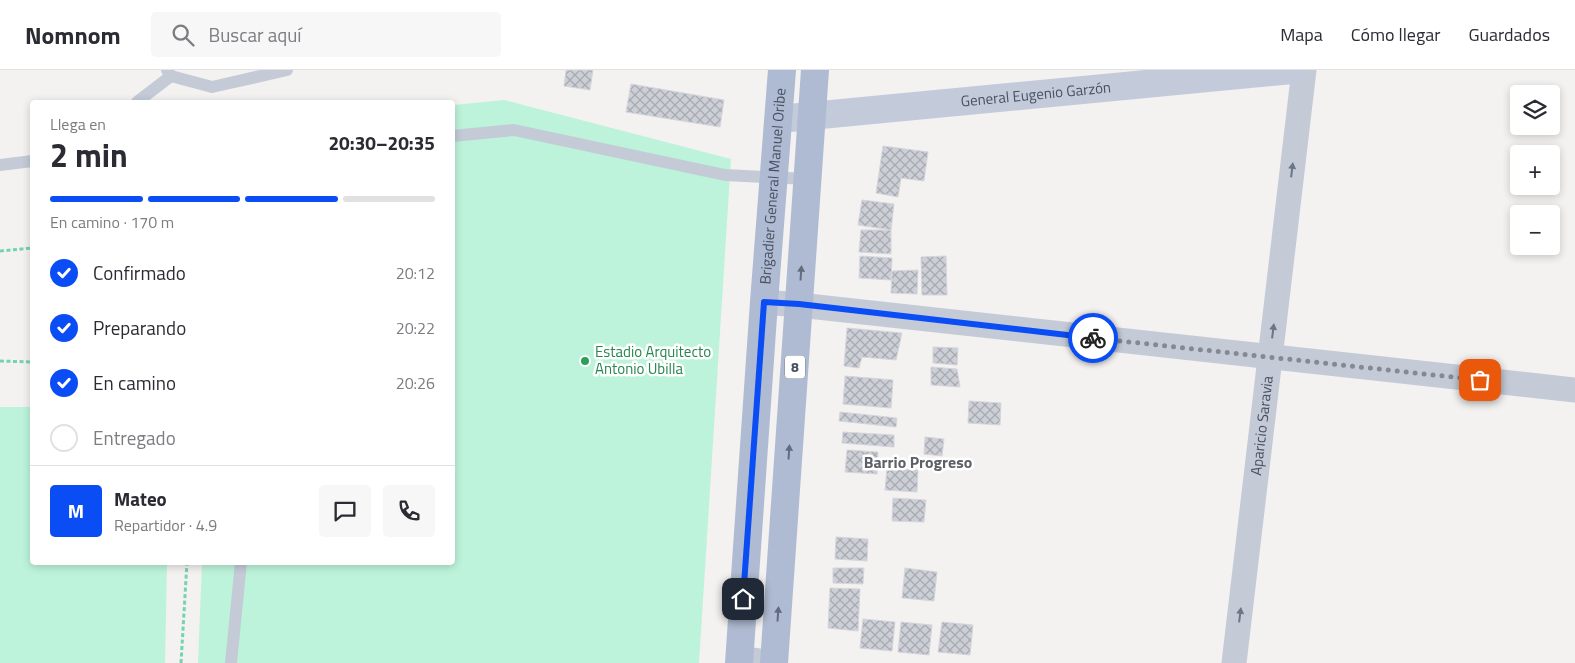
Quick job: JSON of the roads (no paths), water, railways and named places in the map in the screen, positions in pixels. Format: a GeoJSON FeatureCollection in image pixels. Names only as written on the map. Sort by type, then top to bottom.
{"type":"FeatureCollection","features":[{"type":"Feature","properties":{"kind":"main road","name":"Brigadier General Manuel Oribe"},"geometry":{"type":"LineString","coordinates":[[739,660],[782,70]]}},
{"type":"Feature","properties":{"kind":"main road","name":"8"},"geometry":{"type":"LineString","coordinates":[[773,663],[815,70]]}},
{"type":"Feature","properties":{"kind":"street","name":"General Eugenio Garzón"},"geometry":{"type":"LineString","coordinates":[[779,119],[1292,70]]}},
{"type":"Feature","properties":{"kind":"street","name":"Aparicio Saravia"},"geometry":{"type":"LineString","coordinates":[[1234,663],[1304,70]]}},
{"type":"Feature","properties":{"kind":"street"},"geometry":{"type":"LineString","coordinates":[[764,302],[799,304],[1270,358],[1575,390]]}},
{"type":"Feature","properties":{"kind":"street"},"geometry":{"type":"LineString","coordinates":[[739,660],[773,663]]}},
{"type":"Feature","properties":{"kind":"lane"},"geometry":{"type":"LineString","coordinates":[[139,100],[169,73],[212,87],[287,70]]}},
{"type":"Feature","properties":{"kind":"lane"},"geometry":{"type":"LineString","coordinates":[[455,136],[514,130],[725,175],[807,179]]}},
{"type":"Feature","properties":{"kind":"lane"},"geometry":{"type":"LineString","coordinates":[[0,165],[30,161]]}},
{"type":"Feature","properties":{"kind":"lane"},"geometry":{"type":"LineString","coordinates":[[231,663],[240,565]]}},
{"type":"Feature","properties":{"kind":"place","name":"Estadio Arquitecto Antonio Ubilla"},"geometry":{"type":"Point","coordinates":[585,361]}},
{"type":"Feature","properties":{"kind":"district","name":"Barrio Progreso"},"geometry":{"type":"Point","coordinates":[918,462]}}]}
